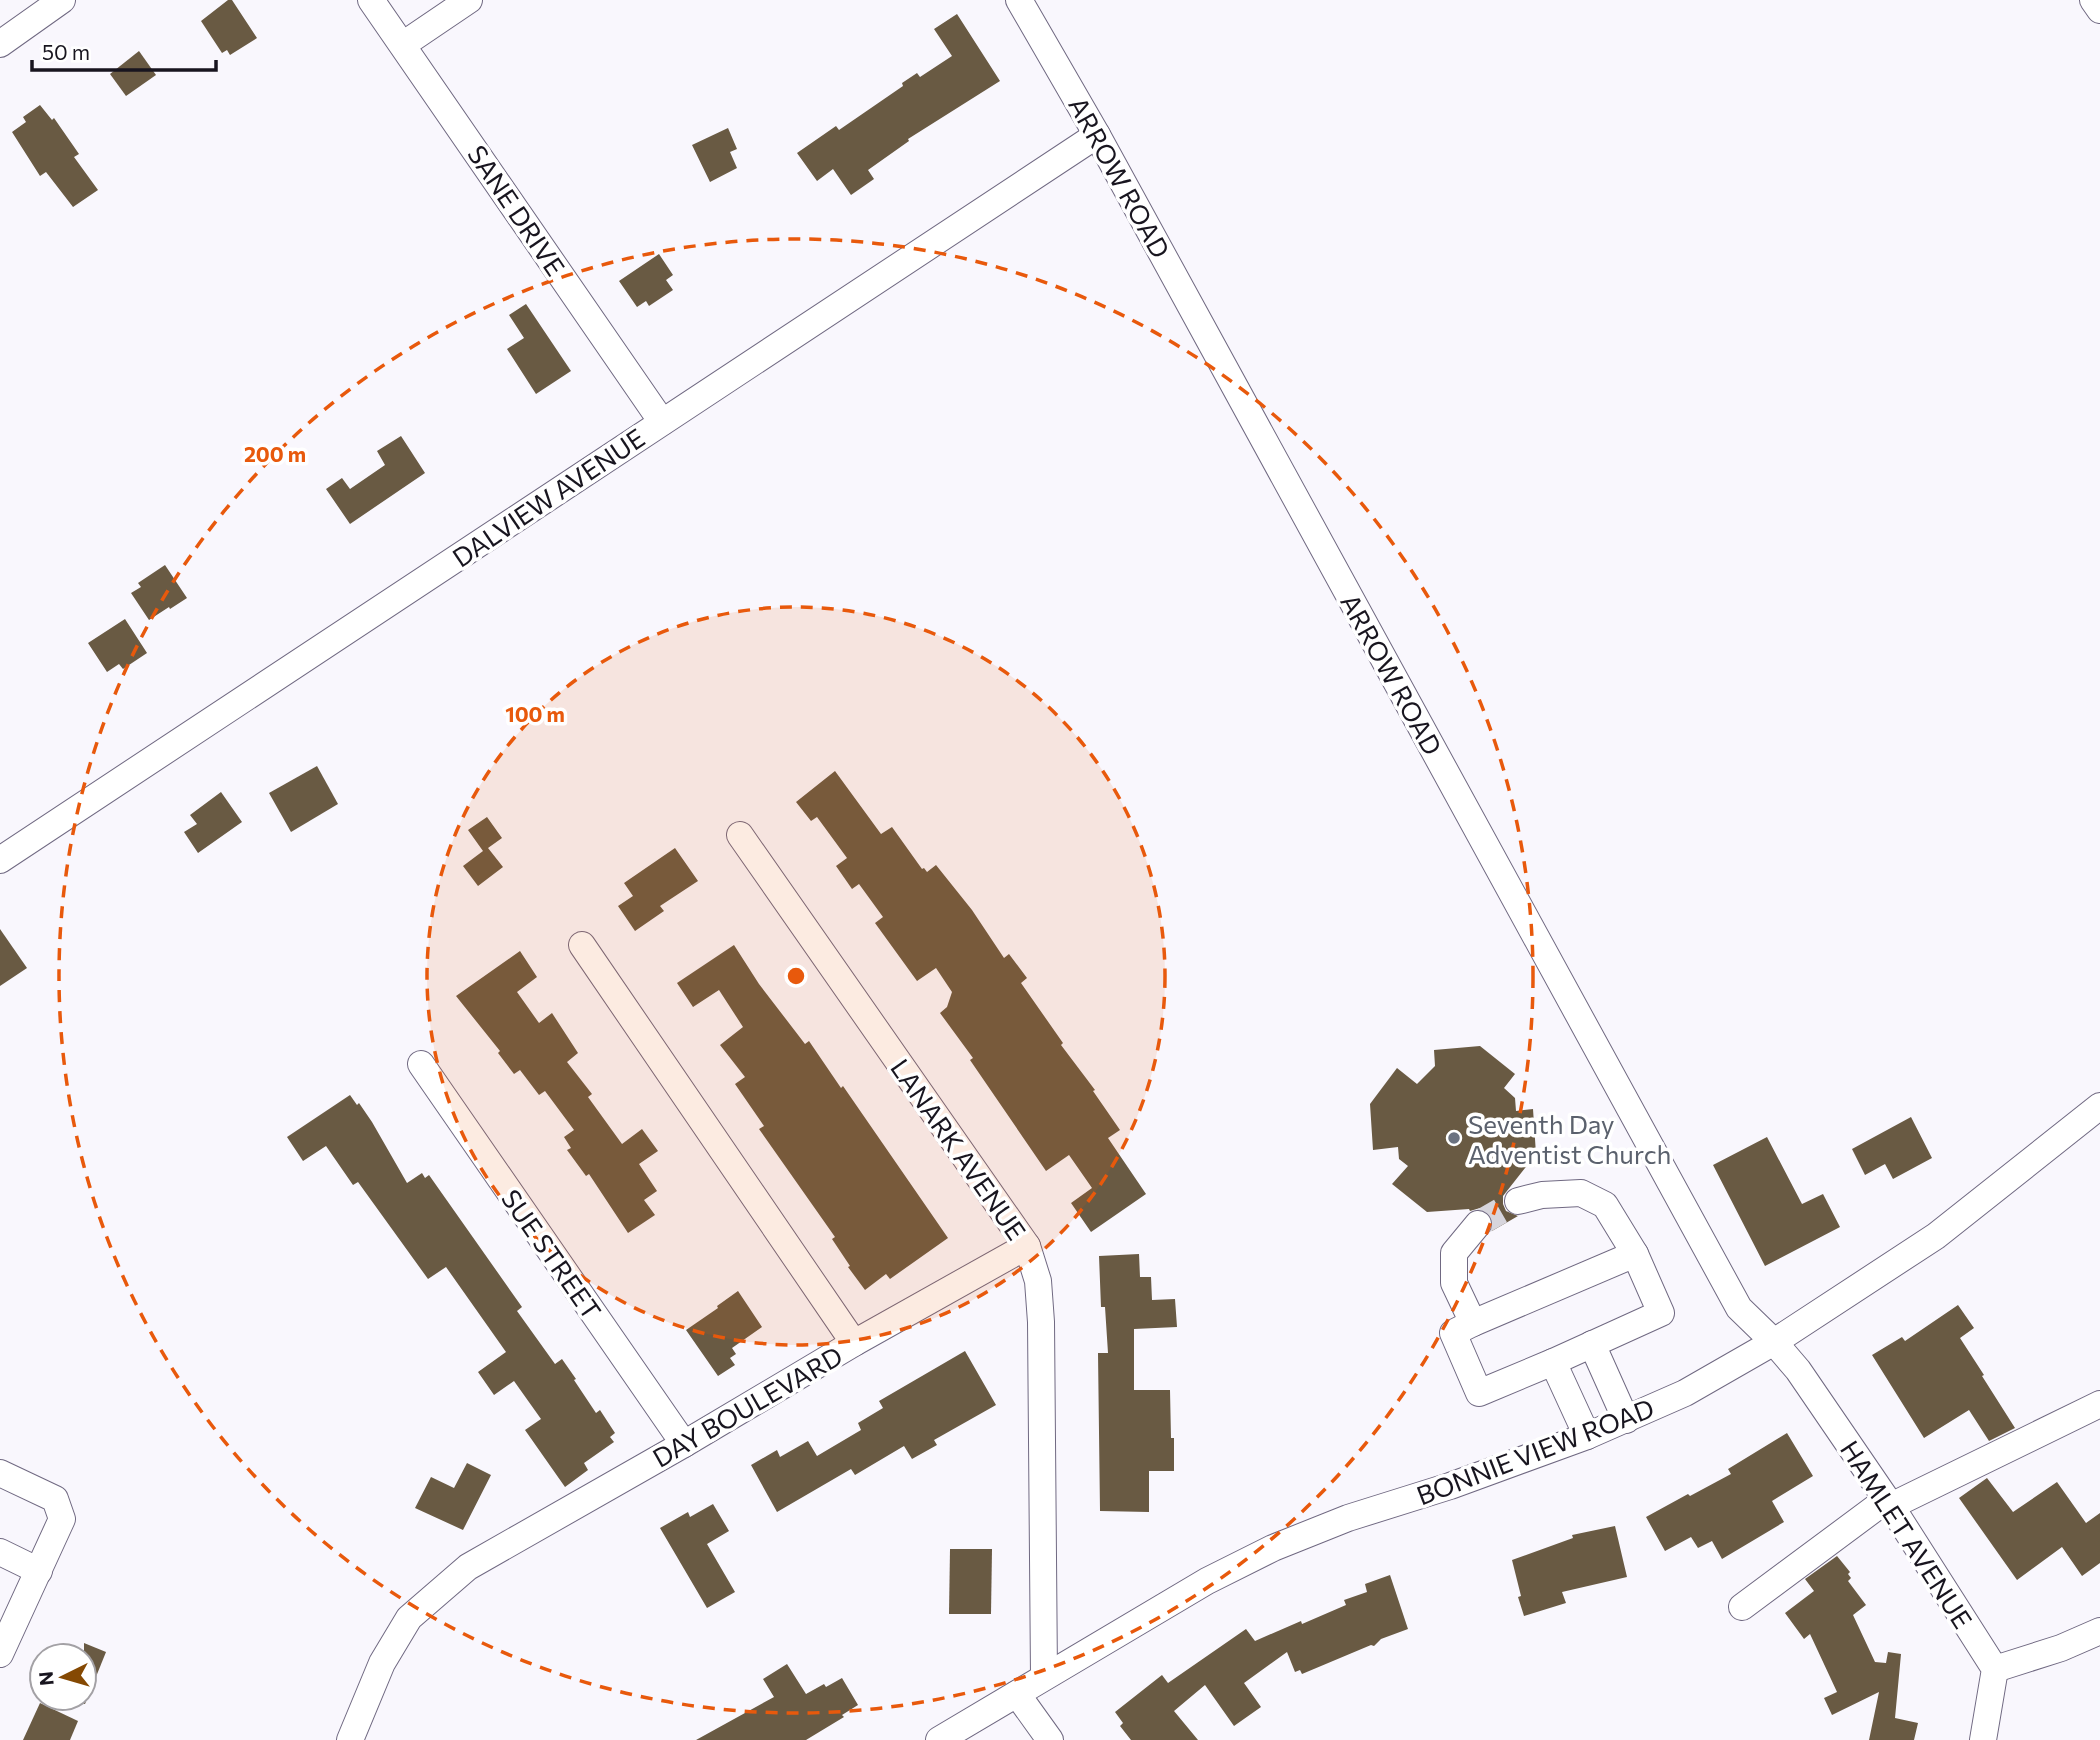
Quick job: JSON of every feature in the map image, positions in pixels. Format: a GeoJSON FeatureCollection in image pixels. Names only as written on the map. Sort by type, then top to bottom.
{"type":"FeatureCollection","features":[{"type":"Feature","properties":{"kind":"street"},"geometry":{"type":"LineString","coordinates":[[0,44],[62,0]]}},
{"type":"Feature","properties":{"kind":"street","name":"SANE DRIVE"},"geometry":{"type":"LineString","coordinates":[[371,0],[404,44],[662,422]]}},
{"type":"Feature","properties":{"kind":"street"},"geometry":{"type":"LineString","coordinates":[[404,44],[469,0]]}},
{"type":"Feature","properties":{"kind":"street","name":"ARROW ROAD"},"geometry":{"type":"LineString","coordinates":[[1019,0],[1097,135],[1732,1296],[1739,1308],[1774,1342]]}},
{"type":"Feature","properties":{"kind":"street"},"geometry":{"type":"LineString","coordinates":[[2093,0],[2100,10]]}},
{"type":"Feature","properties":{"kind":"street","name":"DALVIEW AVENUE"},"geometry":{"type":"LineString","coordinates":[[0,860],[1097,135]]}},
{"type":"Feature","properties":{"kind":"street","name":"LANARK AVENUE"},"geometry":{"type":"LineString","coordinates":[[740,835],[1027,1246],[1038,1281],[1041,1322],[1044,1676]]}},
{"type":"Feature","properties":{"kind":"street"},"geometry":{"type":"LineString","coordinates":[[582,945],[854,1343]]}},
{"type":"Feature","properties":{"kind":"street","name":"SUE STREET"},"geometry":{"type":"LineString","coordinates":[[421,1064],[684,1444]]}},
{"type":"Feature","properties":{"kind":"street","name":"BONNIE VIEW ROAD"},"geometry":{"type":"LineString","coordinates":[[939,1740],[1207,1581],[1273,1548],[1348,1518],[1450,1486],[1587,1436],[1685,1392],[1774,1342],[1936,1236],[2100,1106]]}},
{"type":"Feature","properties":{"kind":"street"},"geometry":{"type":"LineString","coordinates":[[1518,1201],[1542,1195],[1581,1193],[1605,1205],[1636,1254],[1661,1313],[1479,1392],[1453,1333],[1636,1254]]}},
{"type":"Feature","properties":{"kind":"street"},"geometry":{"type":"LineString","coordinates":[[1473,1323],[1454,1283],[1454,1253],[1478,1224]]}},
{"type":"Feature","properties":{"kind":"street","name":"DAY BOULEVARD"},"geometry":{"type":"LineString","coordinates":[[349,1740],[382,1663],[409,1618],[468,1567],[1027,1246]]}},
{"type":"Feature","properties":{"kind":"street","name":"HAMLET AVENUE"},"geometry":{"type":"LineString","coordinates":[[1774,1342],[1798,1370],[1888,1503],[1995,1669]]}},
{"type":"Feature","properties":{"kind":"street"},"geometry":{"type":"LineString","coordinates":[[1592,1345],[1626,1420]]}},
{"type":"Feature","properties":{"kind":"street"},"geometry":{"type":"LineString","coordinates":[[1553,1362],[1587,1436]]}},
{"type":"Feature","properties":{"kind":"street"},"geometry":{"type":"LineString","coordinates":[[1742,1607],[1888,1503],[2100,1404]]}},
{"type":"Feature","properties":{"kind":"street"},"geometry":{"type":"LineString","coordinates":[[0,1473],[55,1499],[62,1518],[0,1654]]}},
{"type":"Feature","properties":{"kind":"street"},"geometry":{"type":"LineString","coordinates":[[0,1552],[39,1571]]}},
{"type":"Feature","properties":{"kind":"street"},"geometry":{"type":"LineString","coordinates":[[1983,1740],[1995,1669],[2100,1631]]}},
{"type":"Feature","properties":{"kind":"street"},"geometry":{"type":"LineString","coordinates":[[1017,1694],[1050,1740]]}},
{"type":"Feature","properties":{"kind":"building"},"geometry":{"type":"Polygon","coordinates":[[[228,0],[232,0],[257,38],[230,55],[227,50],[222,53],[201,21],[228,0]]]}},
{"type":"Feature","properties":{"kind":"building"},"geometry":{"type":"Polygon","coordinates":[[[957,14],[1000,81],[908,139],[909,141],[868,170],[874,179],[851,195],[833,169],[817,181],[797,153],[836,126],[839,130],[903,86],[902,83],[917,73],[920,77],[952,56],[934,29],[957,14]]]}},
{"type":"Feature","properties":{"kind":"building"},"geometry":{"type":"Polygon","coordinates":[[[139,51],[156,75],[126,96],[110,74],[139,51]]]}},
{"type":"Feature","properties":{"kind":"building"},"geometry":{"type":"Polygon","coordinates":[[[40,105],[52,120],[54,118],[79,154],[74,157],[98,190],[73,207],[46,172],[40,176],[12,132],[26,122],[23,117],[40,105]]]}},
{"type":"Feature","properties":{"kind":"building"},"geometry":{"type":"Polygon","coordinates":[[[728,128],[737,149],[730,152],[737,168],[710,182],[692,145],[728,128]]]}},
{"type":"Feature","properties":{"kind":"building"},"geometry":{"type":"Polygon","coordinates":[[[659,254],[673,275],[666,280],[673,290],[649,306],[646,301],[637,307],[619,281],[659,254]]]}},
{"type":"Feature","properties":{"kind":"building"},"geometry":{"type":"Polygon","coordinates":[[[526,304],[571,371],[536,394],[507,349],[524,338],[509,315],[526,304]]]}},
{"type":"Feature","properties":{"kind":"building"},"geometry":{"type":"Polygon","coordinates":[[[401,436],[425,473],[350,524],[326,489],[342,478],[350,489],[385,465],[377,451],[401,436]]]}},
{"type":"Feature","properties":{"kind":"building"},"geometry":{"type":"Polygon","coordinates":[[[165,565],[187,598],[149,620],[131,593],[141,587],[138,583],[165,565]]]}},
{"type":"Feature","properties":{"kind":"building"},"geometry":{"type":"Polygon","coordinates":[[[125,619],[147,653],[123,669],[119,664],[107,672],[88,643],[125,619]]]}},
{"type":"Feature","properties":{"kind":"building"},"geometry":{"type":"Polygon","coordinates":[[[317,766],[338,804],[291,832],[269,793],[317,766]]]}},
{"type":"Feature","properties":{"kind":"building"},"geometry":{"type":"Polygon","coordinates":[[[835,771],[881,834],[892,827],[922,869],[927,872],[936,865],[972,910],[1004,958],[1009,954],[1027,978],[1021,983],[1120,1130],[1108,1138],[1146,1194],[1091,1232],[1071,1203],[1092,1188],[1069,1155],[1046,1171],[970,1060],[973,1058],[940,1013],[947,1007],[952,992],[936,968],[917,981],[875,923],[883,917],[859,884],[852,889],[836,866],[847,858],[817,817],[811,821],[796,802],[835,771]]]}},
{"type":"Feature","properties":{"kind":"building"},"geometry":{"type":"Polygon","coordinates":[[[221,792],[242,822],[198,853],[184,832],[197,824],[190,815],[221,792]]]}},
{"type":"Feature","properties":{"kind":"building"},"geometry":{"type":"Polygon","coordinates":[[[487,817],[502,838],[488,848],[503,867],[478,886],[463,866],[483,851],[468,830],[487,817]]]}},
{"type":"Feature","properties":{"kind":"building"},"geometry":{"type":"Polygon","coordinates":[[[675,848],[698,881],[660,906],[664,911],[635,931],[618,906],[633,896],[624,883],[675,848]]]}},
{"type":"Feature","properties":{"kind":"building"},"geometry":{"type":"Polygon","coordinates":[[[0,929],[27,968],[0,986],[0,929]]]}},
{"type":"Feature","properties":{"kind":"building"},"geometry":{"type":"Polygon","coordinates":[[[734,945],[759,984],[805,1044],[809,1041],[841,1088],[843,1086],[948,1238],[890,1279],[886,1274],[865,1290],[832,1239],[835,1237],[759,1129],[764,1126],[735,1084],[745,1077],[720,1045],[743,1027],[719,990],[693,1007],[677,983],[734,945]]]}},
{"type":"Feature","properties":{"kind":"building"},"geometry":{"type":"Polygon","coordinates":[[[520,951],[537,977],[517,992],[539,1023],[552,1013],[578,1053],[567,1062],[592,1094],[588,1097],[622,1144],[642,1129],[658,1151],[639,1164],[657,1191],[644,1200],[655,1215],[628,1233],[589,1174],[586,1176],[567,1150],[571,1148],[564,1137],[574,1130],[545,1091],[539,1095],[520,1070],[514,1074],[498,1053],[500,1051],[456,996],[520,951]]]}},
{"type":"Feature","properties":{"kind":"building"},"geometry":{"type":"Polygon","coordinates":[[[1480,1046],[1515,1074],[1504,1088],[1515,1098],[1516,1111],[1533,1109],[1536,1154],[1503,1196],[1506,1211],[1518,1216],[1492,1231],[1493,1219],[1480,1208],[1470,1211],[1427,1212],[1392,1184],[1408,1166],[1399,1159],[1398,1147],[1373,1150],[1370,1104],[1397,1068],[1417,1084],[1435,1066],[1434,1050],[1480,1046]]]}},
{"type":"Feature","properties":{"kind":"building"},"geometry":{"type":"Polygon","coordinates":[[[350,1095],[372,1122],[407,1183],[422,1173],[425,1178],[429,1175],[522,1307],[517,1311],[555,1364],[562,1359],[596,1413],[600,1410],[615,1433],[610,1437],[614,1442],[584,1463],[588,1470],[565,1487],[525,1430],[541,1419],[514,1381],[494,1395],[478,1372],[506,1352],[446,1267],[428,1279],[358,1182],[353,1185],[326,1146],[303,1161],[287,1137],[350,1095]]]}},
{"type":"Feature","properties":{"kind":"building"},"geometry":{"type":"Polygon","coordinates":[[[1911,1117],[1932,1158],[1893,1179],[1885,1164],[1865,1175],[1852,1149],[1911,1117]]]}},
{"type":"Feature","properties":{"kind":"building"},"geometry":{"type":"Polygon","coordinates":[[[1767,1137],[1802,1204],[1823,1194],[1840,1227],[1765,1266],[1713,1165],[1767,1137]]]}},
{"type":"Feature","properties":{"kind":"building"},"geometry":{"type":"Polygon","coordinates":[[[1139,1254],[1140,1277],[1151,1277],[1152,1300],[1175,1299],[1177,1327],[1134,1329],[1134,1390],[1170,1390],[1174,1471],[1149,1471],[1149,1512],[1100,1511],[1098,1353],[1108,1353],[1105,1307],[1101,1307],[1099,1256],[1139,1254]]]}},
{"type":"Feature","properties":{"kind":"building"},"geometry":{"type":"Polygon","coordinates":[[[738,1291],[762,1327],[732,1348],[736,1354],[730,1358],[735,1365],[718,1376],[686,1330],[738,1291]]]}},
{"type":"Feature","properties":{"kind":"building"},"geometry":{"type":"Polygon","coordinates":[[[1958,1305],[1974,1328],[1960,1338],[2015,1428],[1989,1441],[1969,1410],[1924,1438],[1872,1355],[1902,1337],[1905,1341],[1958,1305]]]}},
{"type":"Feature","properties":{"kind":"building"},"geometry":{"type":"Polygon","coordinates":[[[965,1351],[996,1405],[934,1440],[937,1445],[912,1459],[904,1446],[855,1475],[851,1469],[777,1512],[751,1465],[777,1450],[780,1457],[808,1441],[817,1456],[861,1430],[858,1423],[883,1408],[879,1401],[965,1351]]]}},
{"type":"Feature","properties":{"kind":"building"},"geometry":{"type":"Polygon","coordinates":[[[1787,1433],[1813,1476],[1772,1501],[1784,1522],[1722,1559],[1712,1541],[1698,1548],[1691,1537],[1665,1551],[1646,1517],[1731,1474],[1728,1469],[1787,1433]]]}},
{"type":"Feature","properties":{"kind":"building"},"geometry":{"type":"Polygon","coordinates":[[[467,1463],[491,1475],[463,1530],[415,1508],[431,1477],[454,1488],[467,1463]]]}},
{"type":"Feature","properties":{"kind":"building"},"geometry":{"type":"Polygon","coordinates":[[[1987,1478],[2013,1512],[2057,1482],[2086,1523],[2100,1513],[2100,1563],[2082,1576],[2062,1547],[2017,1580],[1959,1498],[1987,1478]]]}},
{"type":"Feature","properties":{"kind":"building"},"geometry":{"type":"Polygon","coordinates":[[[713,1504],[729,1531],[707,1544],[735,1592],[707,1608],[660,1528],[688,1512],[690,1517],[713,1504]]]}},
{"type":"Feature","properties":{"kind":"building"},"geometry":{"type":"Polygon","coordinates":[[[1615,1526],[1627,1577],[1562,1592],[1566,1603],[1524,1616],[1512,1560],[1573,1538],[1572,1535],[1615,1526]]]}},
{"type":"Feature","properties":{"kind":"building"},"geometry":{"type":"Polygon","coordinates":[[[950,1549],[992,1549],[991,1614],[949,1614],[950,1549]]]}},
{"type":"Feature","properties":{"kind":"building"},"geometry":{"type":"Polygon","coordinates":[[[1837,1556],[1850,1572],[1848,1574],[1851,1578],[1848,1581],[1866,1605],[1853,1615],[1875,1662],[1886,1663],[1888,1652],[1901,1654],[1895,1718],[1918,1723],[1914,1740],[1869,1740],[1879,1692],[1832,1715],[1824,1698],[1837,1692],[1810,1634],[1804,1639],[1785,1613],[1814,1591],[1805,1579],[1837,1556]]]}},
{"type":"Feature","properties":{"kind":"building"},"geometry":{"type":"Polygon","coordinates":[[[1390,1575],[1408,1629],[1381,1639],[1374,1646],[1302,1674],[1300,1670],[1295,1672],[1287,1652],[1244,1683],[1261,1707],[1234,1726],[1205,1685],[1174,1711],[1198,1740],[1131,1740],[1120,1726],[1123,1723],[1115,1712],[1162,1675],[1168,1683],[1246,1629],[1255,1641],[1346,1605],[1344,1600],[1367,1592],[1365,1584],[1390,1575]]]}},
{"type":"Feature","properties":{"kind":"building"},"geometry":{"type":"Polygon","coordinates":[[[98,1649],[106,1652],[98,1672],[98,1649]]]}},
{"type":"Feature","properties":{"kind":"building"},"geometry":{"type":"Polygon","coordinates":[[[787,1664],[806,1694],[842,1678],[858,1705],[842,1715],[844,1717],[806,1740],[696,1740],[774,1697],[763,1679],[787,1664]]]}},
{"type":"Feature","properties":{"kind":"building"},"geometry":{"type":"Polygon","coordinates":[[[36,1712],[59,1712],[78,1721],[70,1740],[23,1740],[36,1712]]]}},
{"type":"Feature","properties":{"kind":"tunnel"},"geometry":{"type":"LineString","coordinates":[[1478,1224],[1518,1201]]}},
{"type":"Feature","properties":{"kind":"place","name":"Seventh Day Adventist Church"},"geometry":{"type":"Point","coordinates":[1454,1138]}}]}
